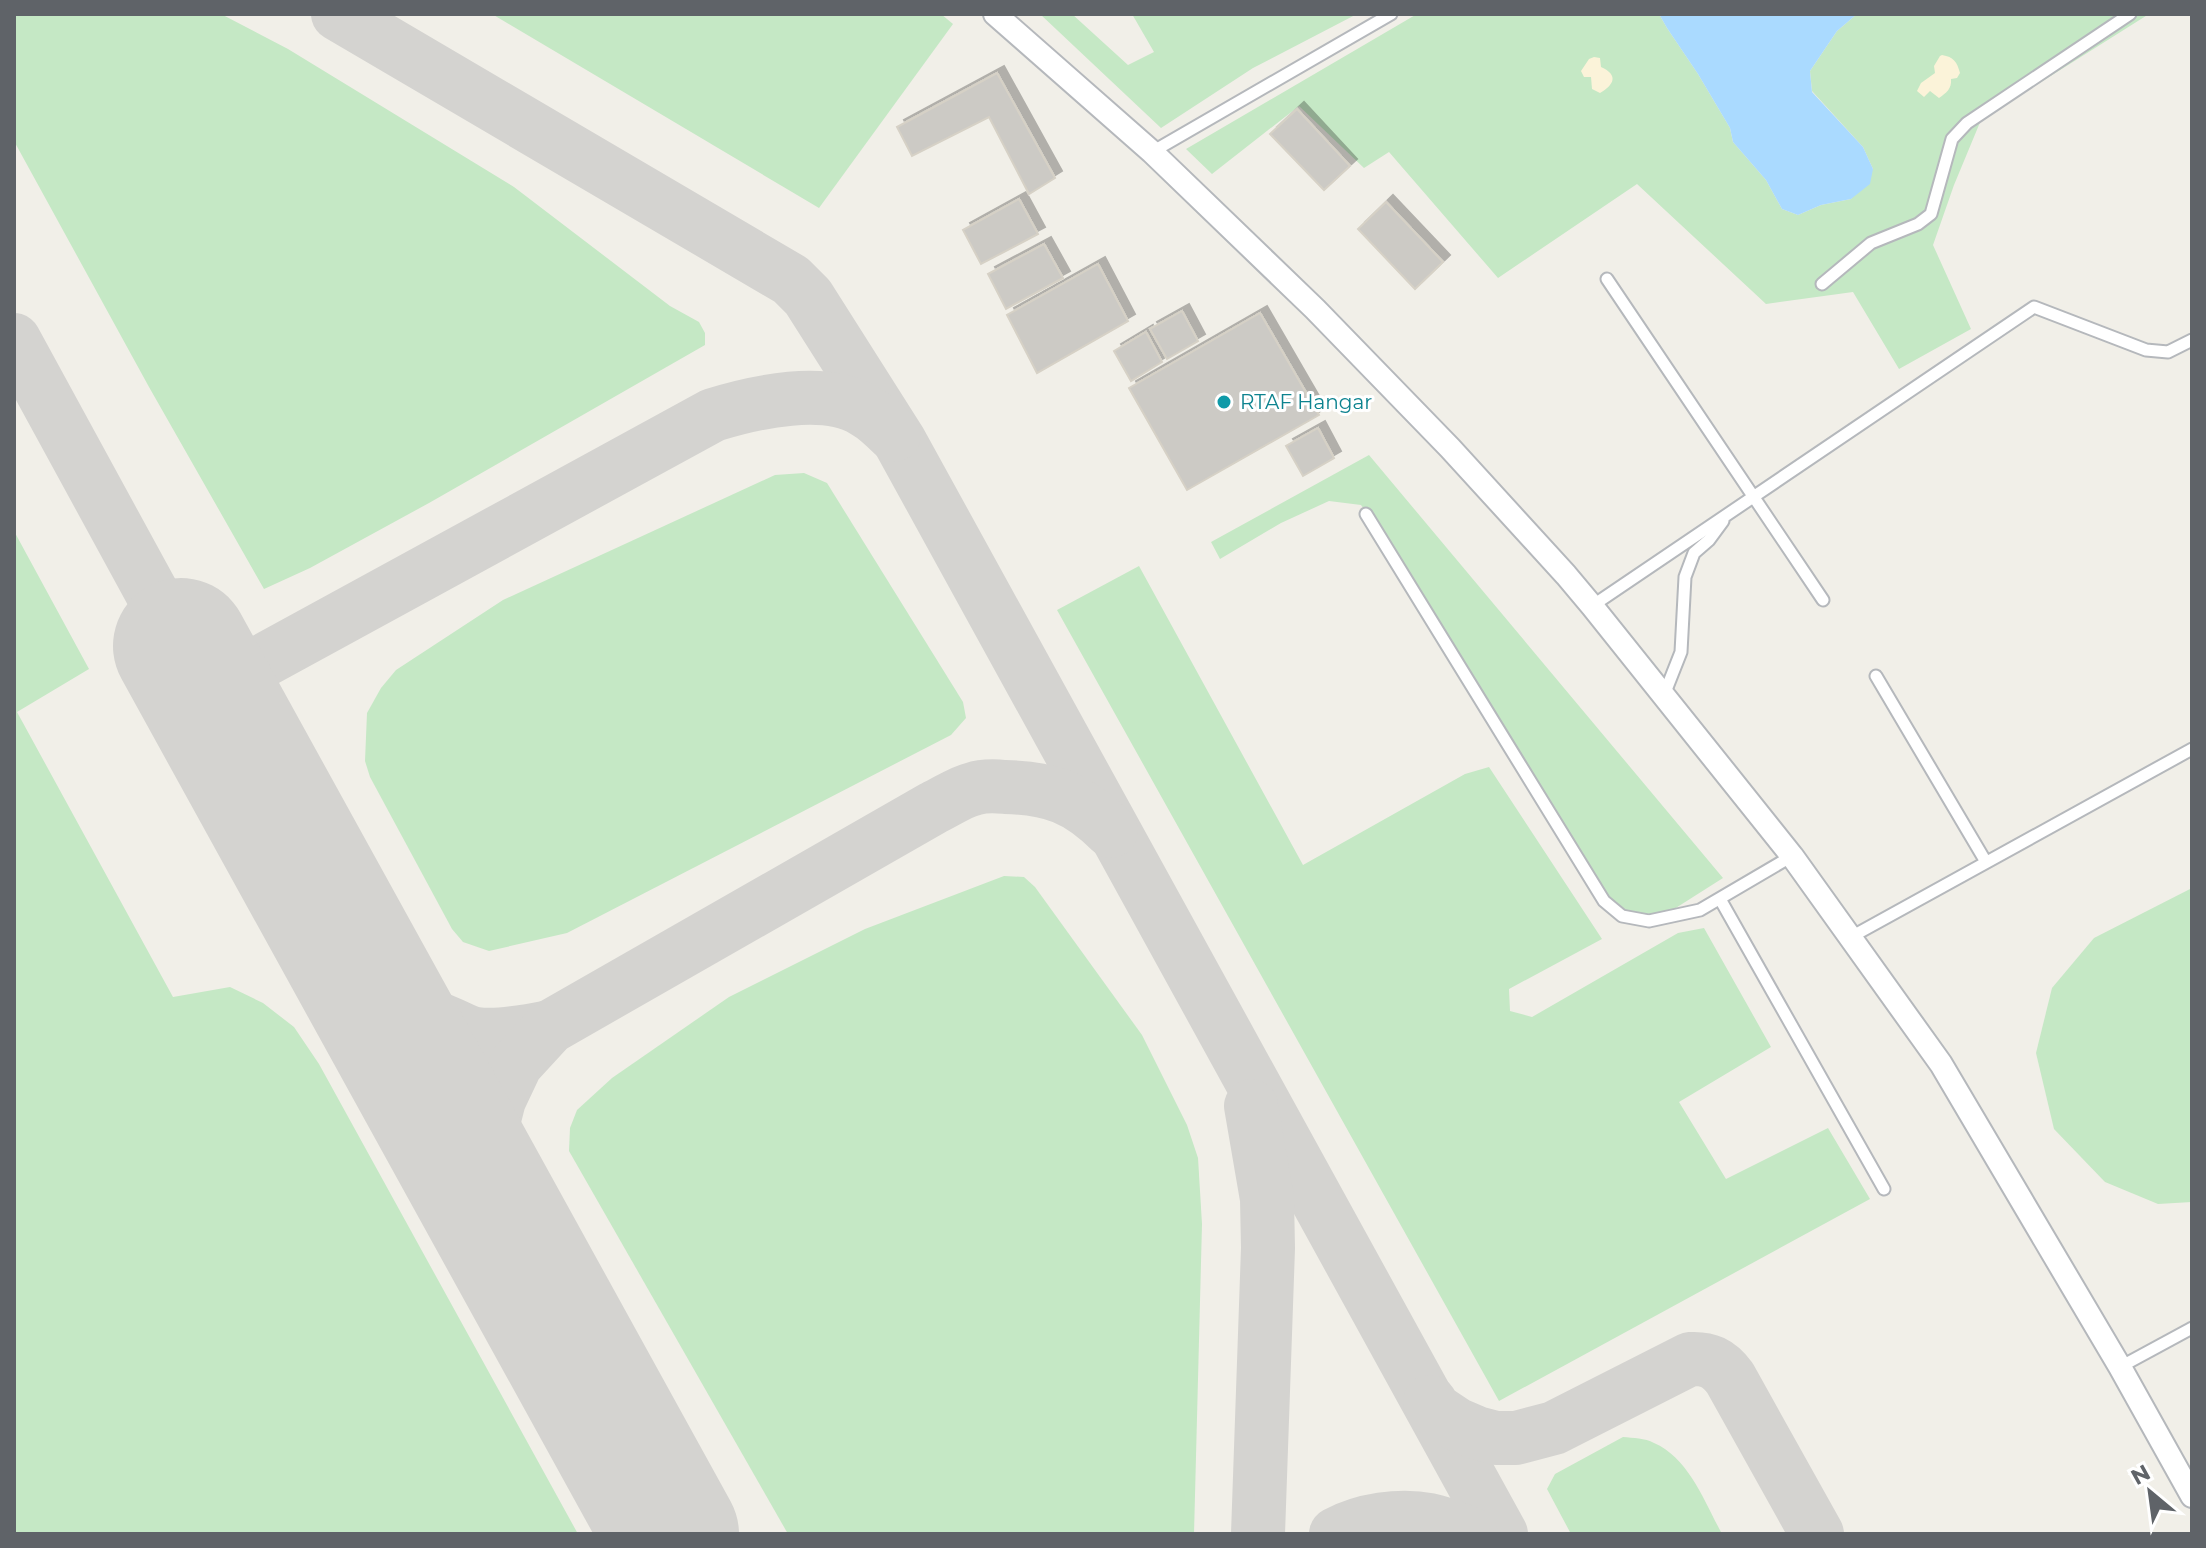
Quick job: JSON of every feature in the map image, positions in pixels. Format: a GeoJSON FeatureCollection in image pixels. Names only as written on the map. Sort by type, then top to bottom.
{"type":"FeatureCollection","features":[{"type":"Feature","properties":{"kind":"street"},"geometry":{"type":"LineString","coordinates":[[995,14],[1152,152],[1315,309],[1566,575],[1664,695],[1792,856],[1941,1064],[2120,1367],[2192,1496]]}},
{"type":"Feature","properties":{"kind":"lane"},"geometry":{"type":"LineString","coordinates":[[1152,152],[1391,14]]}},
{"type":"Feature","properties":{"kind":"lane"},"geometry":{"type":"LineString","coordinates":[[1822,284],[1871,243],[1918,224],[1931,214],[1952,139],[1967,123],[2130,14]]}},
{"type":"Feature","properties":{"kind":"lane"},"geometry":{"type":"LineString","coordinates":[[1607,279],[1823,600]]}},
{"type":"Feature","properties":{"kind":"lane"},"geometry":{"type":"LineString","coordinates":[[1592,606],[2034,307],[2146,350],[2168,352],[2192,340]]}},
{"type":"Feature","properties":{"kind":"lane"},"geometry":{"type":"LineString","coordinates":[[1366,514],[1604,901],[1622,916],[1649,921],[1700,910],[1792,856]]}},
{"type":"Feature","properties":{"kind":"lane"},"geometry":{"type":"LineString","coordinates":[[1664,695],[1681,652],[1685,577],[1694,553],[1709,540],[1727,515]]}},
{"type":"Feature","properties":{"kind":"lane"},"geometry":{"type":"LineString","coordinates":[[1876,676],[1986,862]]}},
{"type":"Feature","properties":{"kind":"lane"},"geometry":{"type":"LineString","coordinates":[[1851,937],[2192,749]]}},
{"type":"Feature","properties":{"kind":"lane"},"geometry":{"type":"LineString","coordinates":[[1720,899],[1884,1189]]}},
{"type":"Feature","properties":{"kind":"lane"},"geometry":{"type":"LineString","coordinates":[[2120,1367],[2192,1328]]}},
{"type":"Feature","properties":{"kind":"green space"},"geometry":{"type":"Polygon","coordinates":[[[14,14],[221,14],[288,49],[514,187],[670,306],[699,322],[705,333],[705,345],[429,503],[310,568],[264,589],[14,141],[14,14]]]}},
{"type":"Feature","properties":{"kind":"green space"},"geometry":{"type":"Polygon","coordinates":[[[492,14],[941,14],[953,24],[819,208],[492,14]]]}},
{"type":"Feature","properties":{"kind":"green space"},"geometry":{"type":"Polygon","coordinates":[[[1040,14],[1072,14],[1128,65],[1154,52],[1132,14],[1357,14],[1253,68],[1161,128],[1040,14]]]}},
{"type":"Feature","properties":{"kind":"green space"},"geometry":{"type":"Polygon","coordinates":[[[1417,14],[1659,14],[1730,128],[1733,142],[1766,180],[1782,209],[1798,215],[1821,205],[1851,199],[1873,169],[1863,147],[1812,91],[1810,71],[1837,31],[1857,14],[2149,14],[1981,120],[1933,245],[1971,329],[1899,369],[1853,292],[1766,304],[1637,184],[1498,278],[1389,152],[1364,168],[1299,106],[1212,174],[1186,149],[1417,14]]]}},
{"type":"Feature","properties":{"kind":"green space"},"geometry":{"type":"Polygon","coordinates":[[[1369,455],[1723,878],[1671,911],[1641,921],[1616,908],[1591,883],[1379,529],[1361,505],[1329,501],[1281,523],[1220,559],[1211,542],[1369,455]]]}},
{"type":"Feature","properties":{"kind":"green space"},"geometry":{"type":"Polygon","coordinates":[[[804,473],[827,483],[963,702],[966,718],[951,735],[567,933],[489,951],[463,942],[452,929],[370,777],[365,761],[367,713],[381,688],[396,670],[503,600],[775,475],[804,473]]]}},
{"type":"Feature","properties":{"kind":"green space"},"geometry":{"type":"Polygon","coordinates":[[[14,531],[89,669],[17,712],[173,997],[230,987],[263,1003],[294,1027],[319,1064],[578,1534],[16,1534],[14,1531],[14,531]]]}},
{"type":"Feature","properties":{"kind":"green space"},"geometry":{"type":"Polygon","coordinates":[[[1139,566],[1303,865],[1465,774],[1489,767],[1602,939],[1509,989],[1510,1011],[1532,1017],[1678,933],[1704,928],[1771,1047],[1679,1102],[1726,1179],[1828,1128],[1870,1199],[1499,1401],[1057,610],[1139,566]]]}},
{"type":"Feature","properties":{"kind":"green space"},"geometry":{"type":"Polygon","coordinates":[[[1004,876],[1024,877],[1035,887],[1142,1035],[1187,1125],[1198,1158],[1202,1224],[1194,1534],[788,1534],[569,1151],[570,1128],[577,1110],[612,1078],[729,997],[865,929],[1004,876]]]}},
{"type":"Feature","properties":{"kind":"green space"},"geometry":{"type":"Polygon","coordinates":[[[2192,888],[2192,1202],[2158,1204],[2105,1182],[2054,1129],[2036,1053],[2052,988],[2094,938],[2192,888]]]}},
{"type":"Feature","properties":{"kind":"green space"},"geometry":{"type":"Polygon","coordinates":[[[1623,1437],[1650,1441],[1677,1459],[1695,1482],[1722,1534],[1571,1534],[1547,1489],[1555,1474],[1623,1437]]]}},
{"type":"Feature","properties":{"kind":"sand"},"geometry":{"type":"Polygon","coordinates":[[[1942,55],[1954,61],[1960,73],[1957,78],[1951,79],[1949,88],[1939,98],[1930,91],[1924,97],[1917,91],[1921,83],[1935,73],[1934,66],[1942,55]]]}},
{"type":"Feature","properties":{"kind":"sand"},"geometry":{"type":"Polygon","coordinates":[[[1594,57],[1600,58],[1601,67],[1612,77],[1609,87],[1600,93],[1592,89],[1591,77],[1584,77],[1581,71],[1594,57]]]}},
{"type":"Feature","properties":{"kind":"water"},"geometry":{"type":"Polygon","coordinates":[[[1659,14],[1857,14],[1837,31],[1810,71],[1812,92],[1863,147],[1873,169],[1870,184],[1851,199],[1821,205],[1798,215],[1782,209],[1766,180],[1733,142],[1730,128],[1659,14]]]}},
{"type":"Feature","properties":{"kind":"building"},"geometry":{"type":"Polygon","coordinates":[[[997,73],[1055,178],[1029,194],[989,117],[912,156],[897,127],[997,73]]]}},
{"type":"Feature","properties":{"kind":"building"},"geometry":{"type":"Polygon","coordinates":[[[1297,109],[1350,166],[1324,190],[1270,134],[1297,109]]]}},
{"type":"Feature","properties":{"kind":"building"},"geometry":{"type":"Polygon","coordinates":[[[1019,199],[1038,234],[981,264],[963,230],[1019,199]]]}},
{"type":"Feature","properties":{"kind":"building"},"geometry":{"type":"Polygon","coordinates":[[[1386,202],[1443,262],[1415,289],[1358,229],[1386,202]]]}},
{"type":"Feature","properties":{"kind":"building"},"geometry":{"type":"Polygon","coordinates":[[[1044,244],[1063,278],[1006,309],[988,274],[1044,244]]]}},
{"type":"Feature","properties":{"kind":"building"},"geometry":{"type":"Polygon","coordinates":[[[1098,264],[1128,321],[1037,373],[1007,315],[1098,264]]]}},
{"type":"Feature","properties":{"kind":"building"},"geometry":{"type":"Polygon","coordinates":[[[1182,311],[1198,341],[1167,359],[1150,329],[1182,311]]]}},
{"type":"Feature","properties":{"kind":"building","name":"RTAF Hangar"},"geometry":{"type":"Polygon","coordinates":[[[1260,313],[1319,415],[1187,490],[1129,388],[1260,313]]]}},
{"type":"Feature","properties":{"kind":"building"},"geometry":{"type":"Polygon","coordinates":[[[1146,332],[1162,362],[1131,381],[1114,351],[1146,332]]]}},
{"type":"Feature","properties":{"kind":"building"},"geometry":{"type":"Polygon","coordinates":[[[1318,428],[1334,458],[1303,476],[1286,446],[1318,428]]]}},
{"type":"Feature","properties":{"kind":"taxiway"},"geometry":{"type":"LineString","coordinates":[[338,14],[791,280],[808,297],[900,442],[1501,1534]]}},
{"type":"Feature","properties":{"kind":"taxiway"},"geometry":{"type":"LineString","coordinates":[[14,340],[181,646]]}},
{"type":"Feature","properties":{"kind":"taxiway"},"geometry":{"type":"LineString","coordinates":[[206,692],[713,415],[769,401],[831,399],[865,411],[894,435]]}},
{"type":"Feature","properties":{"kind":"taxiway"},"geometry":{"type":"LineString","coordinates":[[515,1253],[492,1182],[489,1139],[499,1100],[516,1064],[550,1027],[968,790],[997,786],[1050,793],[1087,810],[1111,831]]}},
{"type":"Feature","properties":{"kind":"taxiway"},"geometry":{"type":"LineString","coordinates":[[342,939],[379,978],[406,1000],[464,1030],[494,1035],[550,1027]]}},
{"type":"Feature","properties":{"kind":"taxiway"},"geometry":{"type":"LineString","coordinates":[[1251,1106],[1267,1199],[1268,1248],[1258,1534]]}},
{"type":"Feature","properties":{"kind":"taxiway"},"geometry":{"type":"LineString","coordinates":[[1430,1402],[1435,1410],[1456,1424],[1477,1433],[1496,1438],[1516,1438],[1554,1428],[1690,1359],[1708,1361],[1730,1378],[1817,1534]]}},
{"type":"Feature","properties":{"kind":"taxiway"},"geometry":{"type":"LineString","coordinates":[[1336,1534],[1369,1522],[1394,1518],[1435,1521],[1471,1534]]}},
{"type":"Feature","properties":{"kind":"runway"},"geometry":{"type":"LineString","coordinates":[[181,646],[671,1534]]}},
{"type":"Feature","properties":{"kind":"place","name":"RTAF Hangar"},"geometry":{"type":"Point","coordinates":[1224,402]}}]}
